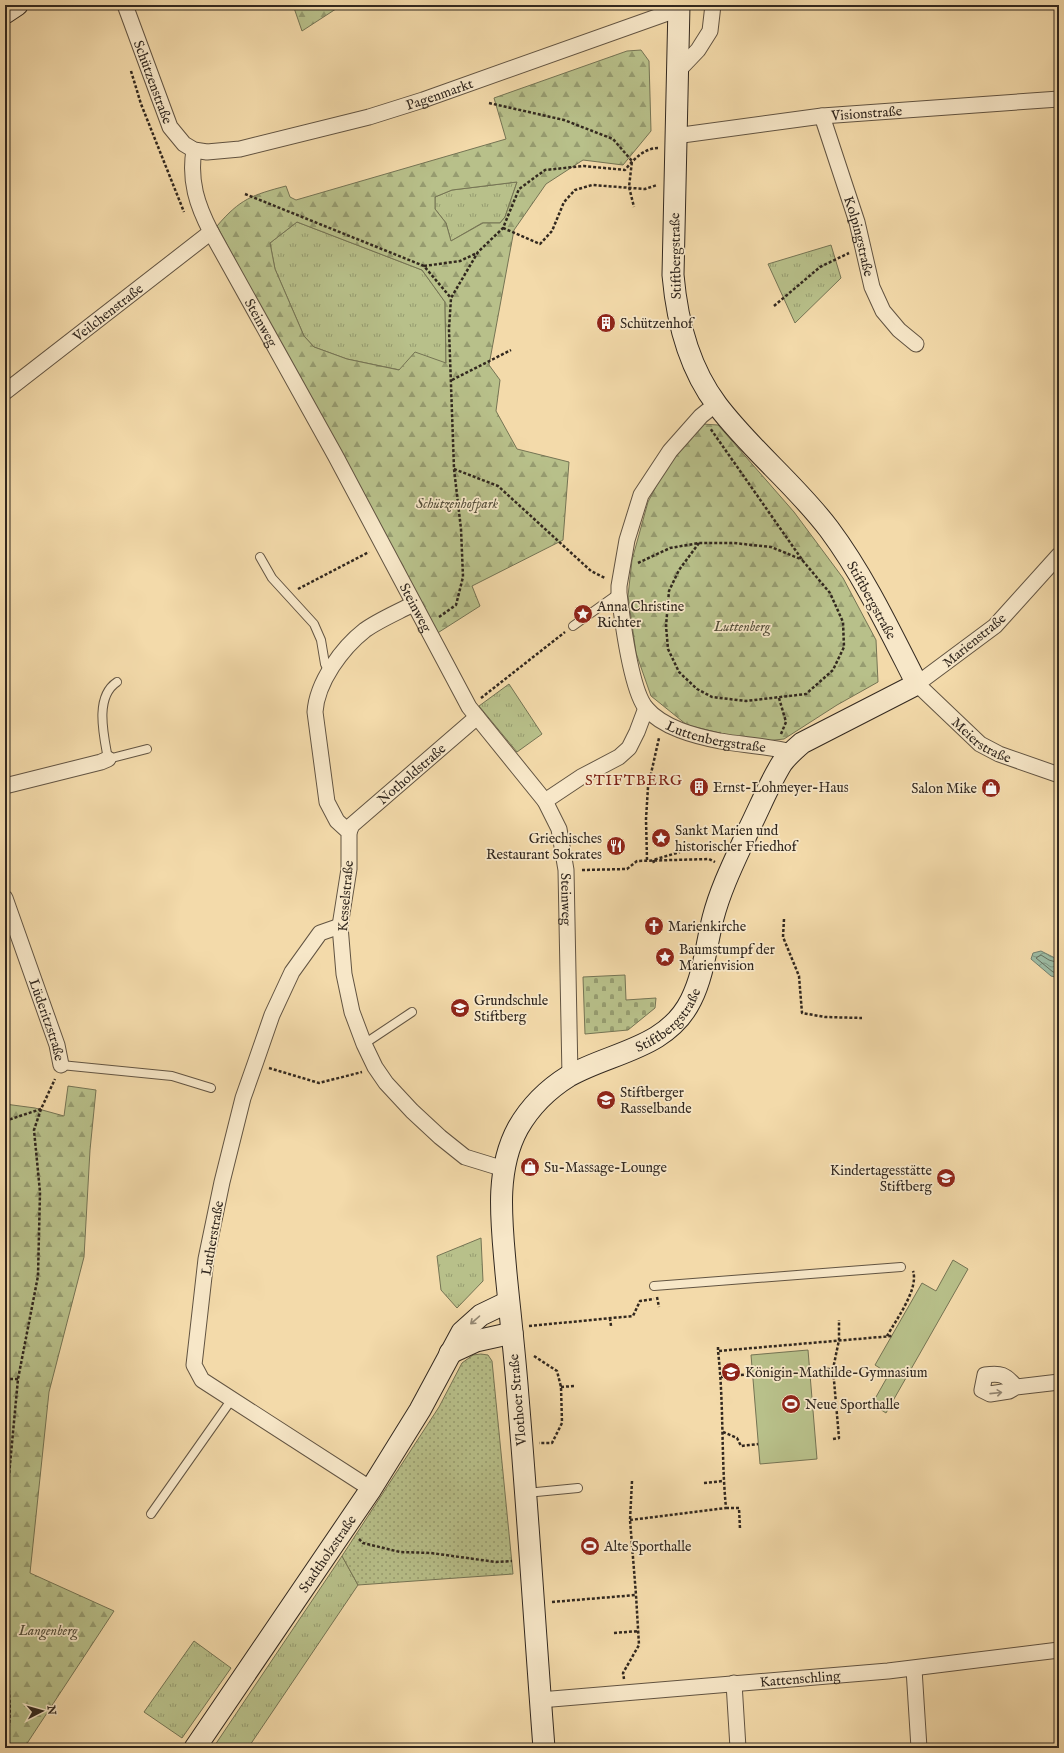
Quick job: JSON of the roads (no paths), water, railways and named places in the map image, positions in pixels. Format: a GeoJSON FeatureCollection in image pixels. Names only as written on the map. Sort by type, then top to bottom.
{"type":"FeatureCollection","features":[{"type":"Feature","properties":{"kind":"street"},"geometry":{"type":"LineString","coordinates":[[5,9],[8,5]]}},
{"type":"Feature","properties":{"kind":"street"},"geometry":{"type":"LineString","coordinates":[[5,13],[17,5]]}},
{"type":"Feature","properties":{"kind":"street","name":"Schützenstraße"},"geometry":{"type":"LineString","coordinates":[[125,5],[170,127],[184,144],[194,150]]}},
{"type":"Feature","properties":{"kind":"street"},"geometry":{"type":"LineString","coordinates":[[677,72],[698,50],[710,31],[713,5]]}},
{"type":"Feature","properties":{"kind":"street","name":"Pagenmarkt"},"geometry":{"type":"LineString","coordinates":[[194,150],[208,152],[240,149],[368,117],[423,100],[679,7]]}},
{"type":"Feature","properties":{"kind":"street","name":"Stiftbergstraße"},"geometry":{"type":"LineString","coordinates":[[570,1076],[643,1046],[661,1035],[688,1006],[697,988],[704,967],[713,918],[731,867],[783,763],[784,750],[802,743],[917,684],[874,601],[829,529],[800,494],[728,419],[709,410],[704,384],[688,350],[675,300],[673,275],[679,7]]}},
{"type":"Feature","properties":{"kind":"street","name":"Visionstraße"},"geometry":{"type":"LineString","coordinates":[[675,142],[822,116],[1059,99]]}},
{"type":"Feature","properties":{"kind":"street","name":"Kolpingstraße"},"geometry":{"type":"LineString","coordinates":[[822,116],[857,222],[872,287],[883,311],[899,330],[916,344]]}},
{"type":"Feature","properties":{"kind":"street","name":"Steinweg"},"geometry":{"type":"LineString","coordinates":[[194,150],[191,166],[193,187],[200,211],[292,376],[425,626],[473,712],[550,797],[559,828],[566,870],[570,1076]]}},
{"type":"Feature","properties":{"kind":"street","name":"Veilchenstraße"},"geometry":{"type":"LineString","coordinates":[[5,392],[211,232]]}},
{"type":"Feature","properties":{"kind":"street","name":"Luttenbergstraße"},"geometry":{"type":"LineString","coordinates":[[709,410],[670,451],[641,495],[627,540],[620,584],[626,644],[638,693],[646,708],[663,721],[677,729],[719,741],[784,750]]}},
{"type":"Feature","properties":{"kind":"street","name":"Marienstraße"},"geometry":{"type":"LineString","coordinates":[[917,684],[995,626],[1059,555]]}},
{"type":"Feature","properties":{"kind":"street"},"geometry":{"type":"LineString","coordinates":[[348,832],[337,821],[327,802],[315,712],[316,703],[329,672],[343,652],[365,630],[413,604]]}},
{"type":"Feature","properties":{"kind":"street","name":"Meierstraße"},"geometry":{"type":"LineString","coordinates":[[917,684],[980,744],[999,754],[1059,775]]}},
{"type":"Feature","properties":{"kind":"street"},"geometry":{"type":"LineString","coordinates":[[550,797],[581,777],[619,757],[629,748],[646,708]]}},
{"type":"Feature","properties":{"kind":"street","name":"Notholdstraße"},"geometry":{"type":"LineString","coordinates":[[348,832],[352,825],[473,712]]}},
{"type":"Feature","properties":{"kind":"street"},"geometry":{"type":"LineString","coordinates":[[5,786],[108,759]]}},
{"type":"Feature","properties":{"kind":"street","name":"Kesselstraße"},"geometry":{"type":"LineString","coordinates":[[348,832],[349,869],[340,926],[344,974],[352,1012],[364,1044],[375,1067],[386,1083],[412,1111],[440,1137],[465,1157],[504,1170]]}},
{"type":"Feature","properties":{"kind":"street","name":"Lüderitzstraße"},"geometry":{"type":"LineString","coordinates":[[5,898],[57,1045],[61,1065]]}},
{"type":"Feature","properties":{"kind":"street","name":"Lutherstraße"},"geometry":{"type":"LineString","coordinates":[[340,926],[320,933],[292,972],[272,1015],[243,1098],[222,1182],[206,1259],[194,1365],[202,1380],[371,1489]]}},
{"type":"Feature","properties":{"kind":"street","name":"Vlothoer Straße"},"geometry":{"type":"LineString","coordinates":[[544,1748],[514,1355],[501,1220],[504,1170],[509,1148],[518,1128],[546,1092],[570,1076]]}},
{"type":"Feature","properties":{"kind":"street","name":"Stadtholzstraße"},"geometry":{"type":"LineString","coordinates":[[195,1748],[371,1489],[420,1410],[462,1332],[481,1315],[508,1302]]}},
{"type":"Feature","properties":{"kind":"street"},"geometry":{"type":"LineString","coordinates":[[450,1353],[476,1341],[511,1330]]}},
{"type":"Feature","properties":{"kind":"street"},"geometry":{"type":"LineString","coordinates":[[1016,1387],[1059,1382]]}},
{"type":"Feature","properties":{"kind":"street","name":"Kattenschling"},"geometry":{"type":"LineString","coordinates":[[540,1700],[914,1668],[1059,1650]]}},
{"type":"Feature","properties":{"kind":"street"},"geometry":{"type":"LineString","coordinates":[[914,1668],[919,1748]]}},
{"type":"Feature","properties":{"kind":"street"},"geometry":{"type":"LineString","coordinates":[[734,1683],[738,1748]]}},
{"type":"Feature","properties":{"kind":"lane"},"geometry":{"type":"LineString","coordinates":[[260,557],[272,578],[314,624],[321,640],[324,664],[329,672]]}},
{"type":"Feature","properties":{"kind":"lane"},"geometry":{"type":"LineString","coordinates":[[573,626],[620,584]]}},
{"type":"Feature","properties":{"kind":"lane"},"geometry":{"type":"LineString","coordinates":[[117,682],[110,687],[104,701],[103,729],[108,759],[147,749]]}},
{"type":"Feature","properties":{"kind":"lane"},"geometry":{"type":"LineString","coordinates":[[364,1044],[412,1012]]}},
{"type":"Feature","properties":{"kind":"lane","name":"Lüderitzstraße"},"geometry":{"type":"LineString","coordinates":[[61,1065],[172,1076],[211,1088]]}},
{"type":"Feature","properties":{"kind":"lane"},"geometry":{"type":"LineString","coordinates":[[654,1286],[901,1267]]}},
{"type":"Feature","properties":{"kind":"lane"},"geometry":{"type":"LineString","coordinates":[[152,1514],[232,1399]]}},
{"type":"Feature","properties":{"kind":"lane"},"geometry":{"type":"LineString","coordinates":[[525,1493],[578,1488]]}},
{"type":"Feature","properties":{"kind":"water"},"geometry":{"type":"Polygon","coordinates":[[[1041,951],[1059,960],[1059,978],[1051,976],[1031,959],[1033,953],[1041,951]]]}},
{"type":"Feature","properties":{"kind":"place","name":"Schützenhof"},"geometry":{"type":"Point","coordinates":[606,323]}},
{"type":"Feature","properties":{"kind":"place","name":"Anna Christine Richter"},"geometry":{"type":"Point","coordinates":[583,614]}},
{"type":"Feature","properties":{"kind":"place","name":"Ernst-Lohmeyer-Haus"},"geometry":{"type":"Point","coordinates":[699,787]}},
{"type":"Feature","properties":{"kind":"place","name":"Salon Mike"},"geometry":{"type":"Point","coordinates":[991,788]}},
{"type":"Feature","properties":{"kind":"place","name":"Sankt Marien und historischer Friedhof"},"geometry":{"type":"Point","coordinates":[661,838]}},
{"type":"Feature","properties":{"kind":"place","name":"Griechisches Restaurant Sokrates"},"geometry":{"type":"Point","coordinates":[616,846]}},
{"type":"Feature","properties":{"kind":"place","name":"Marienkirche"},"geometry":{"type":"Point","coordinates":[654,926]}},
{"type":"Feature","properties":{"kind":"place","name":"Baumstumpf der Marienvision"},"geometry":{"type":"Point","coordinates":[665,957]}},
{"type":"Feature","properties":{"kind":"place","name":"Grundschule Stiftberg"},"geometry":{"type":"Point","coordinates":[460,1008]}},
{"type":"Feature","properties":{"kind":"place","name":"Stiftberger Rasselbande"},"geometry":{"type":"Point","coordinates":[606,1100]}},
{"type":"Feature","properties":{"kind":"place","name":"Su-Massage-Lounge"},"geometry":{"type":"Point","coordinates":[530,1167]}},
{"type":"Feature","properties":{"kind":"place","name":"Kindertagesstätte Stiftberg"},"geometry":{"type":"Point","coordinates":[946,1178]}},
{"type":"Feature","properties":{"kind":"place","name":"Königin-Mathilde-Gymnasium"},"geometry":{"type":"Point","coordinates":[731,1372]}},
{"type":"Feature","properties":{"kind":"place","name":"Neue Sporthalle"},"geometry":{"type":"Point","coordinates":[791,1404]}},
{"type":"Feature","properties":{"kind":"place","name":"Alte Sporthalle"},"geometry":{"type":"Point","coordinates":[590,1546]}},
{"type":"Feature","properties":{"kind":"district","name":"STIFTBERG"},"geometry":{"type":"Point","coordinates":[634,780]}},
{"type":"Feature","properties":{"kind":"park label","name":"Schützenhofpark"},"geometry":{"type":"Point","coordinates":[457,503]}},
{"type":"Feature","properties":{"kind":"park label","name":"Luttenberg"},"geometry":{"type":"Point","coordinates":[742,626]}},
{"type":"Feature","properties":{"kind":"park label","name":"Langenberg"},"geometry":{"type":"Point","coordinates":[48,1630]}}]}
